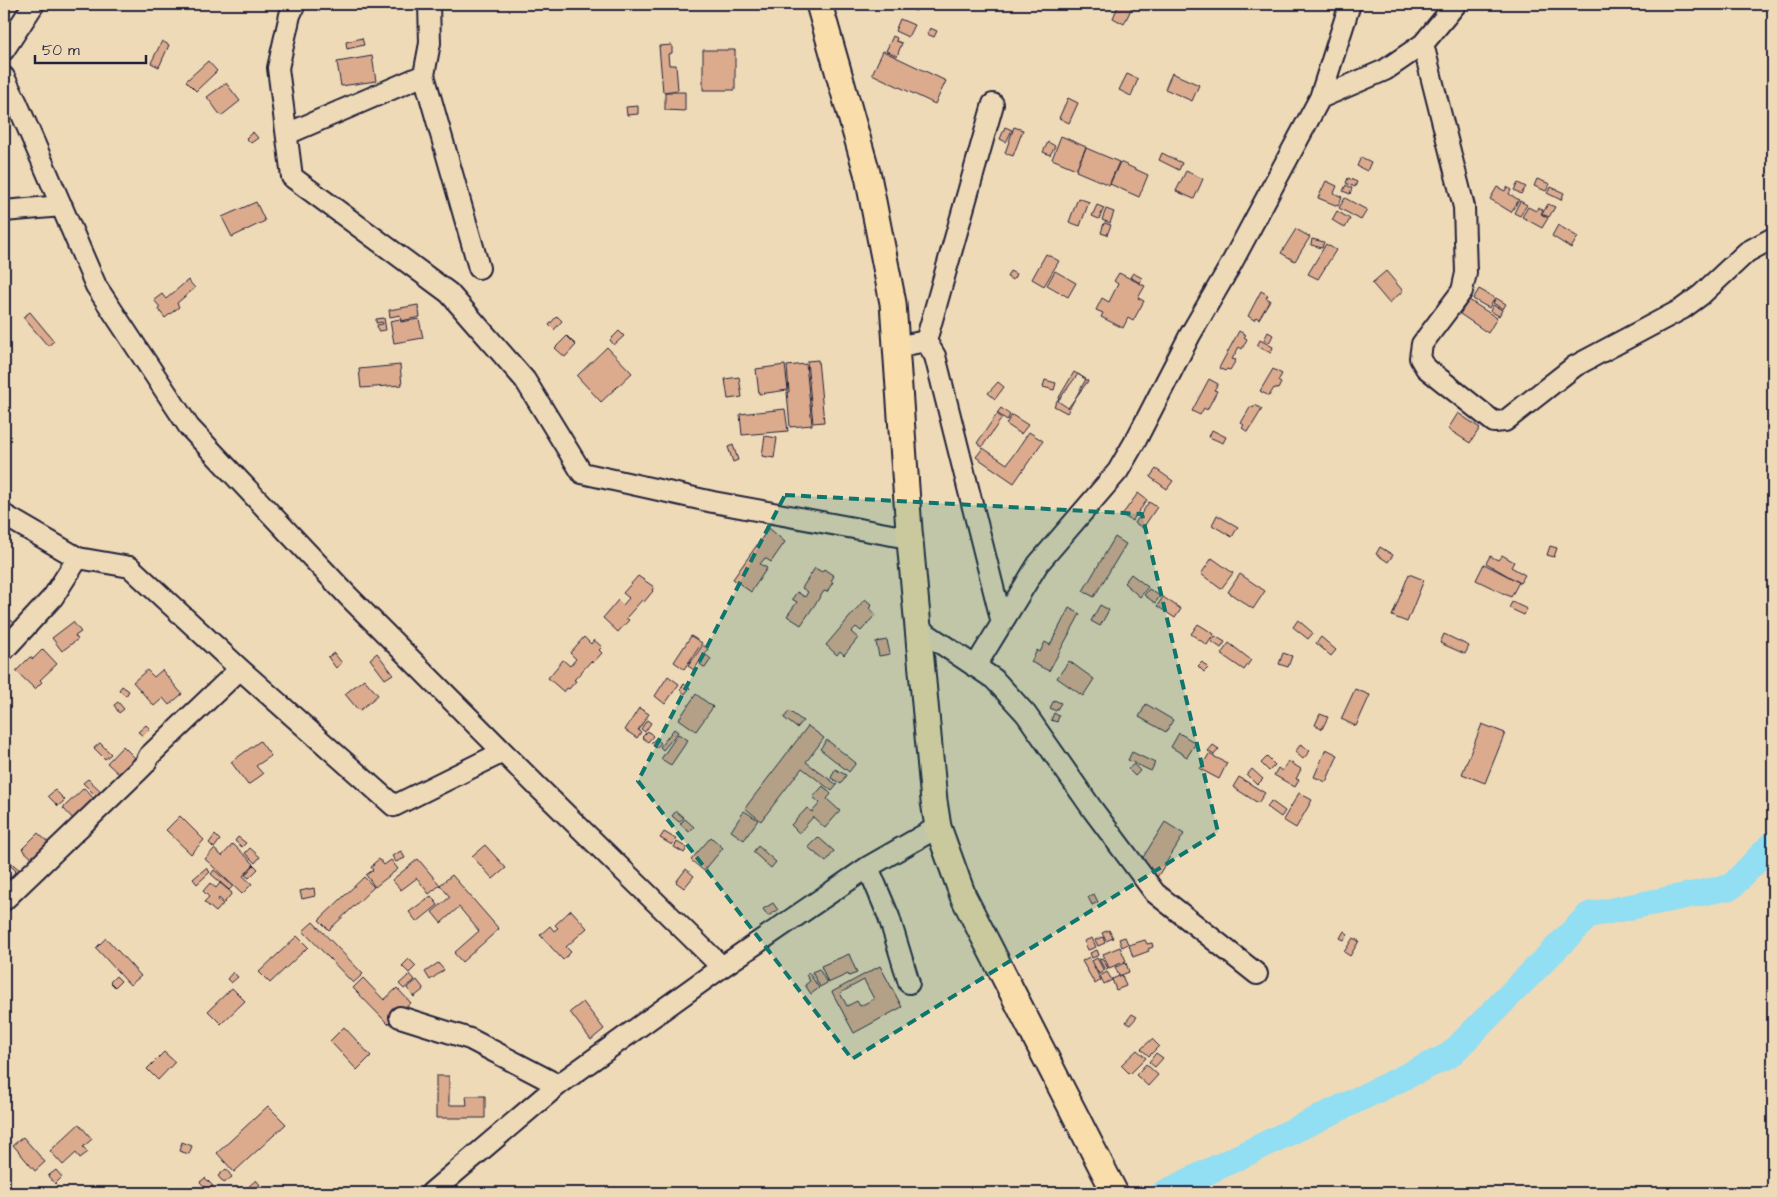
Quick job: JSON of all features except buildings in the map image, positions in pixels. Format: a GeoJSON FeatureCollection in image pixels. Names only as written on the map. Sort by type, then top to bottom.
{"type":"FeatureCollection","features":[{"type":"Feature","properties":{"kind":"main road"},"geometry":{"type":"LineString","coordinates":[[819,4],[868,176],[892,302],[909,530],[938,827],[964,896],[1115,1193]]}},
{"type":"Feature","properties":{"kind":"street"},"geometry":{"type":"LineString","coordinates":[[4,50],[34,4]]}},
{"type":"Feature","properties":{"kind":"street"},"geometry":{"type":"LineString","coordinates":[[295,4],[290,15],[278,68],[292,177],[449,292],[525,380],[582,472],[714,502],[898,536],[909,530]]}},
{"type":"Feature","properties":{"kind":"street"},"geometry":{"type":"LineString","coordinates":[[429,4],[430,43],[424,76],[479,268]]}},
{"type":"Feature","properties":{"kind":"street"},"geometry":{"type":"LineString","coordinates":[[975,667],[1038,564],[1118,470],[1320,98],[1350,4]]}},
{"type":"Feature","properties":{"kind":"street"},"geometry":{"type":"LineString","coordinates":[[1320,98],[1385,70],[1423,44],[1456,4]]}},
{"type":"Feature","properties":{"kind":"street"},"geometry":{"type":"LineString","coordinates":[[1423,44],[1464,207],[1466,274],[1462,291],[1422,344],[1420,358],[1426,368],[1494,422],[1505,421],[1575,366],[1682,309],[1701,295],[1747,252],[1773,238]]}},
{"type":"Feature","properties":{"kind":"street"},"geometry":{"type":"LineString","coordinates":[[286,134],[424,76]]}},
{"type":"Feature","properties":{"kind":"street"},"geometry":{"type":"LineString","coordinates":[[4,77],[96,286],[189,427],[348,596],[503,752],[722,967]]}},
{"type":"Feature","properties":{"kind":"street"},"geometry":{"type":"LineString","coordinates":[[993,104],[926,341],[935,356],[1002,624]]}},
{"type":"Feature","properties":{"kind":"street"},"geometry":{"type":"LineString","coordinates":[[4,211],[62,206]]}},
{"type":"Feature","properties":{"kind":"street"},"geometry":{"type":"LineString","coordinates":[[896,348],[926,341]]}},
{"type":"Feature","properties":{"kind":"street"},"geometry":{"type":"LineString","coordinates":[[4,515],[78,558],[130,567],[394,806],[503,752]]}},
{"type":"Feature","properties":{"kind":"street"},"geometry":{"type":"LineString","coordinates":[[4,650],[53,597],[78,558]]}},
{"type":"Feature","properties":{"kind":"street"},"geometry":{"type":"LineString","coordinates":[[918,628],[994,679],[1026,714],[1092,810],[1155,892],[1257,974]]}},
{"type":"Feature","properties":{"kind":"street"},"geometry":{"type":"LineString","coordinates":[[4,900],[138,771],[145,764],[149,756],[240,668]]}},
{"type":"Feature","properties":{"kind":"street"},"geometry":{"type":"LineString","coordinates":[[431,1193],[558,1085],[722,967],[868,867],[938,827]]}},
{"type":"Feature","properties":{"kind":"street"},"geometry":{"type":"LineString","coordinates":[[868,867],[889,917],[909,983]]}},
{"type":"Feature","properties":{"kind":"street"},"geometry":{"type":"LineString","coordinates":[[400,1017],[470,1040],[558,1085]]}},
{"type":"Feature","properties":{"kind":"highlighted area"},"geometry":{"type":"Polygon","coordinates":[[[785,495],[1142,514],[1218,832],[852,1059],[638,781],[785,495]]]}},
{"type":"Feature","properties":{"kind":"waterway"},"geometry":{"type":"LineString","coordinates":[[1164,1193],[1450,1055],[1589,915],[1731,887],[1773,843]]}}]}
